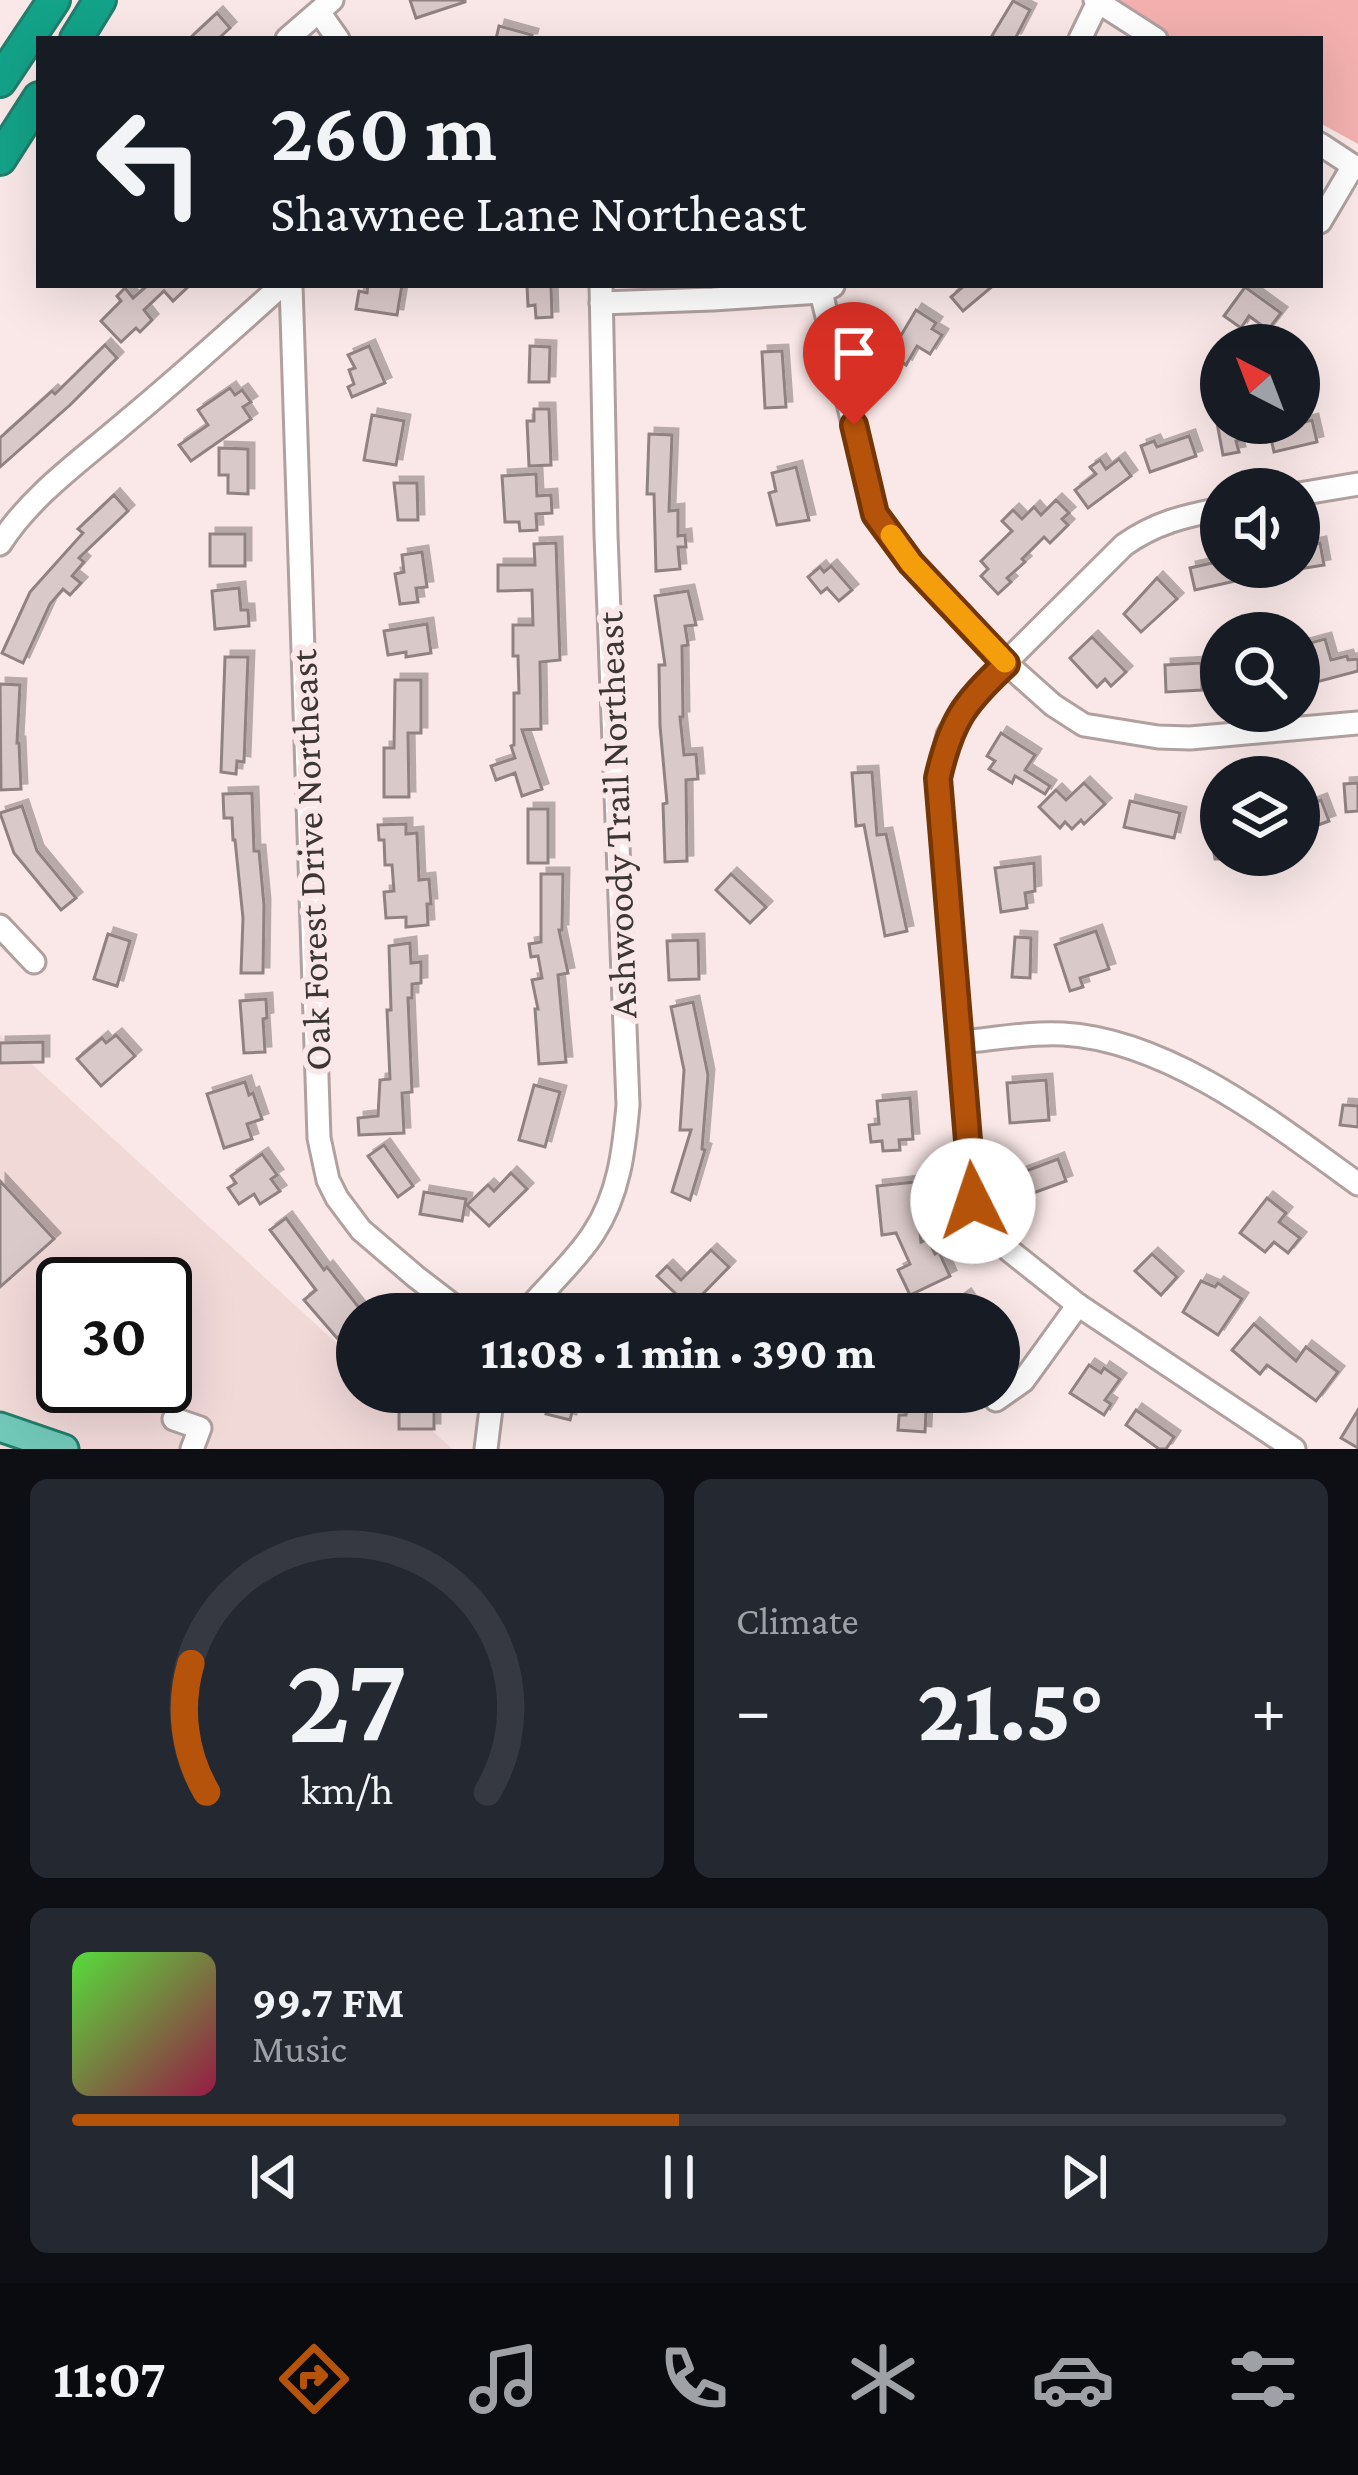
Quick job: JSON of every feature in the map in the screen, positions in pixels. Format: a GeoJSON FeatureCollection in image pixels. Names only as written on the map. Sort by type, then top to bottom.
{"type":"FeatureCollection","features":[{"type":"Feature","properties":{"kind":"highway"},"geometry":{"type":"LineString","coordinates":[[0,81],[54,0]]}},
{"type":"Feature","properties":{"kind":"highway"},"geometry":{"type":"LineString","coordinates":[[78,36],[100,0]]}},
{"type":"Feature","properties":{"kind":"highway"},"geometry":{"type":"LineString","coordinates":[[0,159],[36,103]]}},
{"type":"Feature","properties":{"kind":"main road"},"geometry":{"type":"LineString","coordinates":[[0,1427],[64,1449]]}},
{"type":"Feature","properties":{"kind":"street"},"geometry":{"type":"LineString","coordinates":[[1081,36],[1097,1],[1151,36]]}},
{"type":"Feature","properties":{"kind":"street"},"geometry":{"type":"LineString","coordinates":[[290,36],[325,6],[337,36]]}},
{"type":"Feature","properties":{"kind":"street"},"geometry":{"type":"LineString","coordinates":[[1323,146],[1356,167],[1323,217]]}},
{"type":"Feature","properties":{"kind":"street"},"geometry":{"type":"LineString","coordinates":[[0,544],[45,492],[283,288]]}},
{"type":"Feature","properties":{"kind":"street","name":"Oak Forest Drive Northeast"},"geometry":{"type":"LineString","coordinates":[[286,288],[319,1138],[328,1180],[361,1230],[438,1293]]}},
{"type":"Feature","properties":{"kind":"street"},"geometry":{"type":"LineString","coordinates":[[601,294],[713,299],[828,288],[875,514],[911,563],[1006,664],[1084,725],[1190,738],[1358,723]]}},
{"type":"Feature","properties":{"kind":"street","name":"Ashwoody Trail Northeast"},"geometry":{"type":"LineString","coordinates":[[543,1293],[577,1256],[606,1211],[624,1147],[628,1105],[601,294]]}},
{"type":"Feature","properties":{"kind":"street"},"geometry":{"type":"LineString","coordinates":[[1320,490],[1358,484]]}},
{"type":"Feature","properties":{"kind":"street"},"geometry":{"type":"LineString","coordinates":[[1200,513],[1146,529],[1124,545],[977,691],[948,735],[938,778],[973,1201],[986,1228],[1078,1305],[1294,1449]]}},
{"type":"Feature","properties":{"kind":"street"},"geometry":{"type":"LineString","coordinates":[[0,926],[34,962]]}},
{"type":"Feature","properties":{"kind":"street"},"geometry":{"type":"LineString","coordinates":[[961,1042],[1059,1034],[1134,1048],[1258,1112],[1358,1184]]}},
{"type":"Feature","properties":{"kind":"street"},"geometry":{"type":"LineString","coordinates":[[1020,1383],[1078,1305]]}},
{"type":"Feature","properties":{"kind":"street"},"geometry":{"type":"LineString","coordinates":[[486,1449],[490,1413]]}},
{"type":"Feature","properties":{"kind":"street"},"geometry":{"type":"LineString","coordinates":[[174,1419],[200,1428],[192,1449]]}},
{"type":"Feature","properties":{"kind":"shaded area"},"geometry":{"type":"Polygon","coordinates":[[[1105,0],[1358,0],[1358,144],[1323,125],[1323,36],[1161,36],[1105,0]]]}},
{"type":"Feature","properties":{"kind":"shaded area"},"geometry":{"type":"Polygon","coordinates":[[[0,1035],[336,1343],[336,1413],[413,1413],[452,1449],[0,1449],[0,1035]]]}},
{"type":"Feature","properties":{"kind":"building"},"geometry":{"type":"Polygon","coordinates":[[[410,0],[465,0],[465,2],[416,18],[410,0]]]}},
{"type":"Feature","properties":{"kind":"building"},"geometry":{"type":"Polygon","coordinates":[[[1013,1],[1030,10],[1017,36],[992,36],[1013,1]]]}},
{"type":"Feature","properties":{"kind":"building"},"geometry":{"type":"Polygon","coordinates":[[[217,13],[230,28],[221,36],[192,36],[217,13]]]}},
{"type":"Feature","properties":{"kind":"building"},"geometry":{"type":"Polygon","coordinates":[[[499,26],[532,35],[532,36],[497,36],[499,26]]]}},
{"type":"Feature","properties":{"kind":"building"},"geometry":{"type":"Polygon","coordinates":[[[125,288],[133,298],[145,288],[187,288],[173,301],[164,291],[144,310],[152,320],[121,342],[101,321],[121,301],[117,296],[125,288]]]}},
{"type":"Feature","properties":{"kind":"building"},"geometry":{"type":"Polygon","coordinates":[[[368,288],[402,288],[397,315],[356,309],[359,291],[367,293],[368,288]]]}},
{"type":"Feature","properties":{"kind":"building"},"geometry":{"type":"Polygon","coordinates":[[[527,288],[551,288],[552,317],[536,318],[535,305],[528,306],[527,288]]]}},
{"type":"Feature","properties":{"kind":"building"},"geometry":{"type":"Polygon","coordinates":[[[962,288],[990,288],[963,311],[951,297],[962,288]]]}},
{"type":"Feature","properties":{"kind":"building"},"geometry":{"type":"Polygon","coordinates":[[[1244,288],[1281,313],[1273,324],[1260,324],[1249,316],[1244,324],[1224,316],[1244,288]]]}},
{"type":"Feature","properties":{"kind":"building"},"geometry":{"type":"Polygon","coordinates":[[[916,310],[936,323],[932,329],[942,335],[930,354],[917,346],[906,365],[890,354],[916,310]]]}},
{"type":"Feature","properties":{"kind":"building"},"geometry":{"type":"Polygon","coordinates":[[[105,345],[117,358],[0,467],[0,438],[105,345]]]}},
{"type":"Feature","properties":{"kind":"building"},"geometry":{"type":"Polygon","coordinates":[[[369,346],[385,383],[352,397],[349,370],[355,368],[348,355],[369,346]]]}},
{"type":"Feature","properties":{"kind":"building"},"geometry":{"type":"Polygon","coordinates":[[[530,346],[550,347],[549,382],[529,382],[530,346]]]}},
{"type":"Feature","properties":{"kind":"building"},"geometry":{"type":"Polygon","coordinates":[[[782,351],[786,407],[765,408],[762,352],[782,351]]]}},
{"type":"Feature","properties":{"kind":"building"},"geometry":{"type":"Polygon","coordinates":[[[230,388],[235,395],[242,390],[251,402],[243,407],[251,419],[191,461],[179,445],[208,425],[198,410],[230,388]]]}},
{"type":"Feature","properties":{"kind":"building"},"geometry":{"type":"Polygon","coordinates":[[[534,409],[549,409],[551,465],[529,466],[527,421],[534,421],[534,409]]]}},
{"type":"Feature","properties":{"kind":"building"},"geometry":{"type":"Polygon","coordinates":[[[372,415],[404,421],[396,465],[364,460],[372,415]]]}},
{"type":"Feature","properties":{"kind":"building"},"geometry":{"type":"Polygon","coordinates":[[[649,434],[672,435],[669,511],[678,510],[678,536],[685,535],[686,547],[678,547],[680,569],[656,571],[654,494],[647,494],[649,434]]]}},
{"type":"Feature","properties":{"kind":"building"},"geometry":{"type":"Polygon","coordinates":[[[1189,436],[1196,456],[1150,472],[1141,446],[1154,441],[1157,447],[1189,436]]]}},
{"type":"Feature","properties":{"kind":"building"},"geometry":{"type":"Polygon","coordinates":[[[1221,444],[1237,444],[1239,452],[1223,455],[1221,444]]]}},
{"type":"Feature","properties":{"kind":"building"},"geometry":{"type":"Polygon","coordinates":[[[1272,444],[1308,444],[1274,452],[1272,444]]]}},
{"type":"Feature","properties":{"kind":"building"},"geometry":{"type":"Polygon","coordinates":[[[219,448],[248,449],[248,494],[228,493],[228,475],[219,475],[219,448]]]}},
{"type":"Feature","properties":{"kind":"building"},"geometry":{"type":"Polygon","coordinates":[[[1119,459],[1131,476],[1088,508],[1075,490],[1096,474],[1090,467],[1100,460],[1106,469],[1119,459]]]}},
{"type":"Feature","properties":{"kind":"building"},"geometry":{"type":"Polygon","coordinates":[[[796,467],[809,520],[777,525],[769,493],[776,491],[772,473],[796,467]]]}},
{"type":"Feature","properties":{"kind":"building"},"geometry":{"type":"Polygon","coordinates":[[[536,474],[537,496],[551,495],[552,513],[536,514],[537,530],[520,531],[519,522],[505,522],[502,476],[536,474]]]}},
{"type":"Feature","properties":{"kind":"building"},"geometry":{"type":"Polygon","coordinates":[[[394,483],[417,483],[418,520],[398,520],[394,483]]]}},
{"type":"Feature","properties":{"kind":"building"},"geometry":{"type":"Polygon","coordinates":[[[114,495],[128,511],[79,558],[84,562],[72,576],[81,583],[70,595],[63,589],[50,604],[23,663],[2,653],[30,592],[83,533],[78,529],[114,495]]]}},
{"type":"Feature","properties":{"kind":"building"},"geometry":{"type":"Polygon","coordinates":[[[1056,500],[1069,513],[1062,519],[1068,525],[1050,543],[1044,537],[998,594],[981,576],[988,569],[981,561],[1012,531],[1002,521],[1013,510],[1022,519],[1034,507],[1041,515],[1056,500]]]}},
{"type":"Feature","properties":{"kind":"building"},"geometry":{"type":"Polygon","coordinates":[[[210,534],[245,534],[245,566],[210,566],[210,534]]]}},
{"type":"Feature","properties":{"kind":"building"},"geometry":{"type":"Polygon","coordinates":[[[556,543],[560,660],[540,662],[541,729],[522,730],[542,789],[522,796],[515,773],[496,780],[491,766],[515,758],[511,746],[514,693],[519,693],[513,625],[533,625],[532,590],[498,591],[498,565],[535,565],[534,544],[556,543]]]}},
{"type":"Feature","properties":{"kind":"building"},"geometry":{"type":"Polygon","coordinates":[[[422,552],[427,587],[416,588],[418,602],[400,604],[395,574],[404,572],[402,555],[422,552]]]}},
{"type":"Feature","properties":{"kind":"building"},"geometry":{"type":"Polygon","coordinates":[[[831,566],[852,590],[839,601],[827,588],[821,593],[808,577],[820,567],[824,572],[831,566]]]}},
{"type":"Feature","properties":{"kind":"building"},"geometry":{"type":"Polygon","coordinates":[[[1200,566],[1200,588],[1204,588],[1195,590],[1190,568],[1200,566]]]}},
{"type":"Feature","properties":{"kind":"building"},"geometry":{"type":"Polygon","coordinates":[[[1157,578],[1177,599],[1141,632],[1124,614],[1157,578]]]}},
{"type":"Feature","properties":{"kind":"building"},"geometry":{"type":"Polygon","coordinates":[[[239,588],[241,610],[248,610],[249,626],[215,629],[212,591],[239,588]]]}},
{"type":"Feature","properties":{"kind":"building"},"geometry":{"type":"Polygon","coordinates":[[[688,591],[696,625],[685,626],[688,645],[682,646],[680,717],[684,755],[696,754],[698,779],[686,780],[687,861],[665,862],[663,804],[667,803],[659,665],[665,665],[655,596],[688,591]]]}},
{"type":"Feature","properties":{"kind":"building"},"geometry":{"type":"Polygon","coordinates":[[[427,624],[431,653],[388,655],[384,631],[427,624]]]}},
{"type":"Feature","properties":{"kind":"building"},"geometry":{"type":"Polygon","coordinates":[[[1092,637],[1126,672],[1111,686],[1105,679],[1097,687],[1070,658],[1092,637]]]}},
{"type":"Feature","properties":{"kind":"building"},"geometry":{"type":"Polygon","coordinates":[[[1325,639],[1331,660],[1358,659],[1358,671],[1320,681],[1320,640],[1325,639]]]}},
{"type":"Feature","properties":{"kind":"building"},"geometry":{"type":"Polygon","coordinates":[[[225,657],[248,657],[244,762],[237,761],[236,774],[221,772],[225,657]]]}},
{"type":"Feature","properties":{"kind":"building"},"geometry":{"type":"Polygon","coordinates":[[[1200,663],[1200,690],[1166,692],[1165,665],[1200,663]]]}},
{"type":"Feature","properties":{"kind":"building"},"geometry":{"type":"Polygon","coordinates":[[[395,680],[421,680],[421,733],[408,733],[409,797],[384,797],[384,748],[394,748],[395,680]]]}},
{"type":"Feature","properties":{"kind":"building"},"geometry":{"type":"Polygon","coordinates":[[[0,684],[20,685],[21,789],[1,790],[0,684]]]}},
{"type":"Feature","properties":{"kind":"building"},"geometry":{"type":"Polygon","coordinates":[[[1001,733],[1035,755],[1025,770],[1050,786],[1045,794],[1015,776],[1012,783],[989,769],[995,761],[987,756],[1001,733]]]}},
{"type":"Feature","properties":{"kind":"building"},"geometry":{"type":"Polygon","coordinates":[[[872,772],[877,835],[886,834],[907,931],[885,936],[864,825],[856,826],[852,773],[872,772]]]}},
{"type":"Feature","properties":{"kind":"building"},"geometry":{"type":"Polygon","coordinates":[[[1084,783],[1105,804],[1084,824],[1081,820],[1072,829],[1065,822],[1060,828],[1039,807],[1056,790],[1066,800],[1084,783]]]}},
{"type":"Feature","properties":{"kind":"building"},"geometry":{"type":"Polygon","coordinates":[[[1358,783],[1358,811],[1346,812],[1344,784],[1358,783]]]}},
{"type":"Feature","properties":{"kind":"building"},"geometry":{"type":"Polygon","coordinates":[[[252,793],[254,851],[259,851],[264,905],[263,973],[241,973],[243,918],[232,818],[224,818],[223,794],[252,793]]]}},
{"type":"Feature","properties":{"kind":"building"},"geometry":{"type":"Polygon","coordinates":[[[1320,800],[1329,821],[1320,824],[1320,800]]]}},
{"type":"Feature","properties":{"kind":"building"},"geometry":{"type":"Polygon","coordinates":[[[1130,801],[1180,813],[1174,838],[1124,827],[1130,801]]]}},
{"type":"Feature","properties":{"kind":"building"},"geometry":{"type":"Polygon","coordinates":[[[22,806],[37,851],[76,898],[61,910],[14,853],[0,813],[22,806]]]}},
{"type":"Feature","properties":{"kind":"building"},"geometry":{"type":"Polygon","coordinates":[[[528,809],[548,809],[548,863],[528,863],[528,809]]]}},
{"type":"Feature","properties":{"kind":"building"},"geometry":{"type":"Polygon","coordinates":[[[406,824],[406,834],[417,833],[419,880],[429,879],[428,925],[406,927],[406,917],[386,918],[384,892],[394,891],[392,865],[385,865],[378,825],[406,824]]]}},
{"type":"Feature","properties":{"kind":"building"},"geometry":{"type":"Polygon","coordinates":[[[1034,863],[1035,891],[1025,893],[1027,908],[1001,912],[995,868],[1034,863]]]}},
{"type":"Feature","properties":{"kind":"building"},"geometry":{"type":"Polygon","coordinates":[[[541,874],[563,874],[559,930],[568,973],[558,975],[566,1062],[539,1064],[532,980],[542,978],[538,956],[531,957],[529,944],[541,942],[541,874]]]}},
{"type":"Feature","properties":{"kind":"building"},"geometry":{"type":"Polygon","coordinates":[[[731,874],[766,907],[750,923],[716,890],[731,874]]]}},
{"type":"Feature","properties":{"kind":"building"},"geometry":{"type":"Polygon","coordinates":[[[1096,931],[1109,969],[1080,978],[1083,987],[1070,991],[1055,945],[1096,931]]]}},
{"type":"Feature","properties":{"kind":"building"},"geometry":{"type":"Polygon","coordinates":[[[108,934],[130,941],[117,986],[94,979],[108,934]]]}},
{"type":"Feature","properties":{"kind":"building"},"geometry":{"type":"Polygon","coordinates":[[[1015,937],[1031,938],[1030,978],[1012,977],[1015,937]]]}},
{"type":"Feature","properties":{"kind":"building"},"geometry":{"type":"Polygon","coordinates":[[[698,940],[699,979],[669,980],[667,941],[698,940]]]}},
{"type":"Feature","properties":{"kind":"building"},"geometry":{"type":"Polygon","coordinates":[[[410,943],[411,963],[421,962],[421,983],[412,984],[412,998],[408,998],[412,1092],[402,1093],[404,1133],[359,1135],[358,1118],[378,1116],[380,1080],[390,1079],[389,946],[410,943]]]}},
{"type":"Feature","properties":{"kind":"building"},"geometry":{"type":"Polygon","coordinates":[[[266,999],[265,1052],[244,1053],[240,1001],[266,999]]]}},
{"type":"Feature","properties":{"kind":"building"},"geometry":{"type":"Polygon","coordinates":[[[693,1002],[708,1075],[705,1150],[690,1200],[672,1192],[691,1130],[680,1130],[684,1070],[671,1007],[693,1002]]]}},
{"type":"Feature","properties":{"kind":"building"},"geometry":{"type":"Polygon","coordinates":[[[116,1035],[135,1056],[101,1086],[77,1059],[102,1038],[106,1043],[116,1035]]]}},
{"type":"Feature","properties":{"kind":"building"},"geometry":{"type":"Polygon","coordinates":[[[43,1042],[43,1062],[0,1063],[0,1043],[43,1042]]]}},
{"type":"Feature","properties":{"kind":"building"},"geometry":{"type":"Polygon","coordinates":[[[1046,1080],[1049,1120],[1010,1123],[1007,1083],[1046,1080]]]}},
{"type":"Feature","properties":{"kind":"building"},"geometry":{"type":"Polygon","coordinates":[[[245,1082],[262,1119],[247,1124],[252,1139],[224,1148],[207,1094],[245,1082]]]}},
{"type":"Feature","properties":{"kind":"building"},"geometry":{"type":"Polygon","coordinates":[[[534,1085],[560,1092],[545,1147],[519,1140],[534,1085]]]}},
{"type":"Feature","properties":{"kind":"building"},"geometry":{"type":"Polygon","coordinates":[[[910,1098],[913,1139],[899,1140],[900,1150],[883,1151],[882,1141],[871,1142],[869,1125],[879,1124],[877,1101],[910,1098]]]}},
{"type":"Feature","properties":{"kind":"building"},"geometry":{"type":"Polygon","coordinates":[[[1343,1105],[1358,1106],[1358,1127],[1340,1125],[1343,1105]]]}},
{"type":"Feature","properties":{"kind":"building"},"geometry":{"type":"Polygon","coordinates":[[[384,1145],[413,1186],[398,1197],[368,1156],[384,1145]]]}},
{"type":"Feature","properties":{"kind":"building"},"geometry":{"type":"Polygon","coordinates":[[[262,1154],[277,1175],[271,1179],[280,1191],[260,1204],[254,1194],[239,1204],[228,1188],[236,1183],[231,1176],[262,1154]]]}},
{"type":"Feature","properties":{"kind":"building"},"geometry":{"type":"Polygon","coordinates":[[[1058,1159],[1066,1181],[1025,1196],[1018,1174],[1058,1159]]]}},
{"type":"Feature","properties":{"kind":"building"},"geometry":{"type":"Polygon","coordinates":[[[511,1173],[527,1189],[489,1226],[467,1205],[488,1185],[494,1191],[511,1173]]]}},
{"type":"Feature","properties":{"kind":"building"},"geometry":{"type":"Polygon","coordinates":[[[0,1181],[54,1239],[0,1287],[0,1181]]]}},
{"type":"Feature","properties":{"kind":"building"},"geometry":{"type":"Polygon","coordinates":[[[915,1182],[921,1242],[928,1239],[950,1276],[909,1293],[898,1270],[910,1264],[896,1233],[882,1235],[877,1186],[915,1182]]]}},
{"type":"Feature","properties":{"kind":"building"},"geometry":{"type":"Polygon","coordinates":[[[424,1192],[466,1199],[462,1221],[420,1214],[424,1192]]]}},
{"type":"Feature","properties":{"kind":"building"},"geometry":{"type":"Polygon","coordinates":[[[1267,1198],[1286,1213],[1279,1222],[1300,1238],[1288,1253],[1274,1242],[1265,1252],[1240,1233],[1267,1198]]]}},
{"type":"Feature","properties":{"kind":"building"},"geometry":{"type":"Polygon","coordinates":[[[286,1218],[347,1293],[336,1293],[336,1337],[304,1300],[316,1290],[270,1230],[286,1218]]]}},
{"type":"Feature","properties":{"kind":"building"},"geometry":{"type":"Polygon","coordinates":[[[711,1250],[729,1267],[704,1293],[675,1293],[657,1276],[667,1266],[681,1280],[711,1250]]]}},
{"type":"Feature","properties":{"kind":"building"},"geometry":{"type":"Polygon","coordinates":[[[1152,1254],[1177,1277],[1161,1295],[1135,1271],[1152,1254]]]}},
{"type":"Feature","properties":{"kind":"building"},"geometry":{"type":"Polygon","coordinates":[[[1201,1281],[1215,1287],[1218,1283],[1242,1299],[1218,1335],[1183,1312],[1201,1281]]]}},
{"type":"Feature","properties":{"kind":"building"},"geometry":{"type":"Polygon","coordinates":[[[1254,1324],[1296,1361],[1306,1347],[1338,1372],[1316,1401],[1267,1365],[1260,1374],[1232,1350],[1254,1324]]]}},
{"type":"Feature","properties":{"kind":"building"},"geometry":{"type":"Polygon","coordinates":[[[1089,1365],[1120,1379],[1105,1400],[1111,1404],[1104,1415],[1070,1393],[1089,1365]]]}},
{"type":"Feature","properties":{"kind":"building"},"geometry":{"type":"Polygon","coordinates":[[[1136,1410],[1174,1437],[1166,1449],[1159,1449],[1126,1425],[1136,1410]]]}},
{"type":"Feature","properties":{"kind":"building"},"geometry":{"type":"Polygon","coordinates":[[[1358,1410],[1358,1448],[1341,1438],[1358,1410]]]}},
{"type":"Feature","properties":{"kind":"building"},"geometry":{"type":"Polygon","coordinates":[[[399,1413],[434,1413],[434,1429],[399,1429],[399,1413]]]}},
{"type":"Feature","properties":{"kind":"building"},"geometry":{"type":"Polygon","coordinates":[[[546,1413],[572,1413],[570,1420],[546,1413]]]}},
{"type":"Feature","properties":{"kind":"building"},"geometry":{"type":"Polygon","coordinates":[[[926,1413],[925,1432],[898,1430],[899,1415],[926,1413]]]}},
{"type":"Feature","properties":{"kind":"slow traffic"},"geometry":{"type":"LineString","coordinates":[[891,535],[911,563],[1005,662]]}},
{"type":"Feature","properties":{"kind":"route"},"geometry":{"type":"LineString","coordinates":[[854,425],[875,514],[911,563],[1006,664],[977,691],[948,735],[938,778],[973,1201]]}}]}
